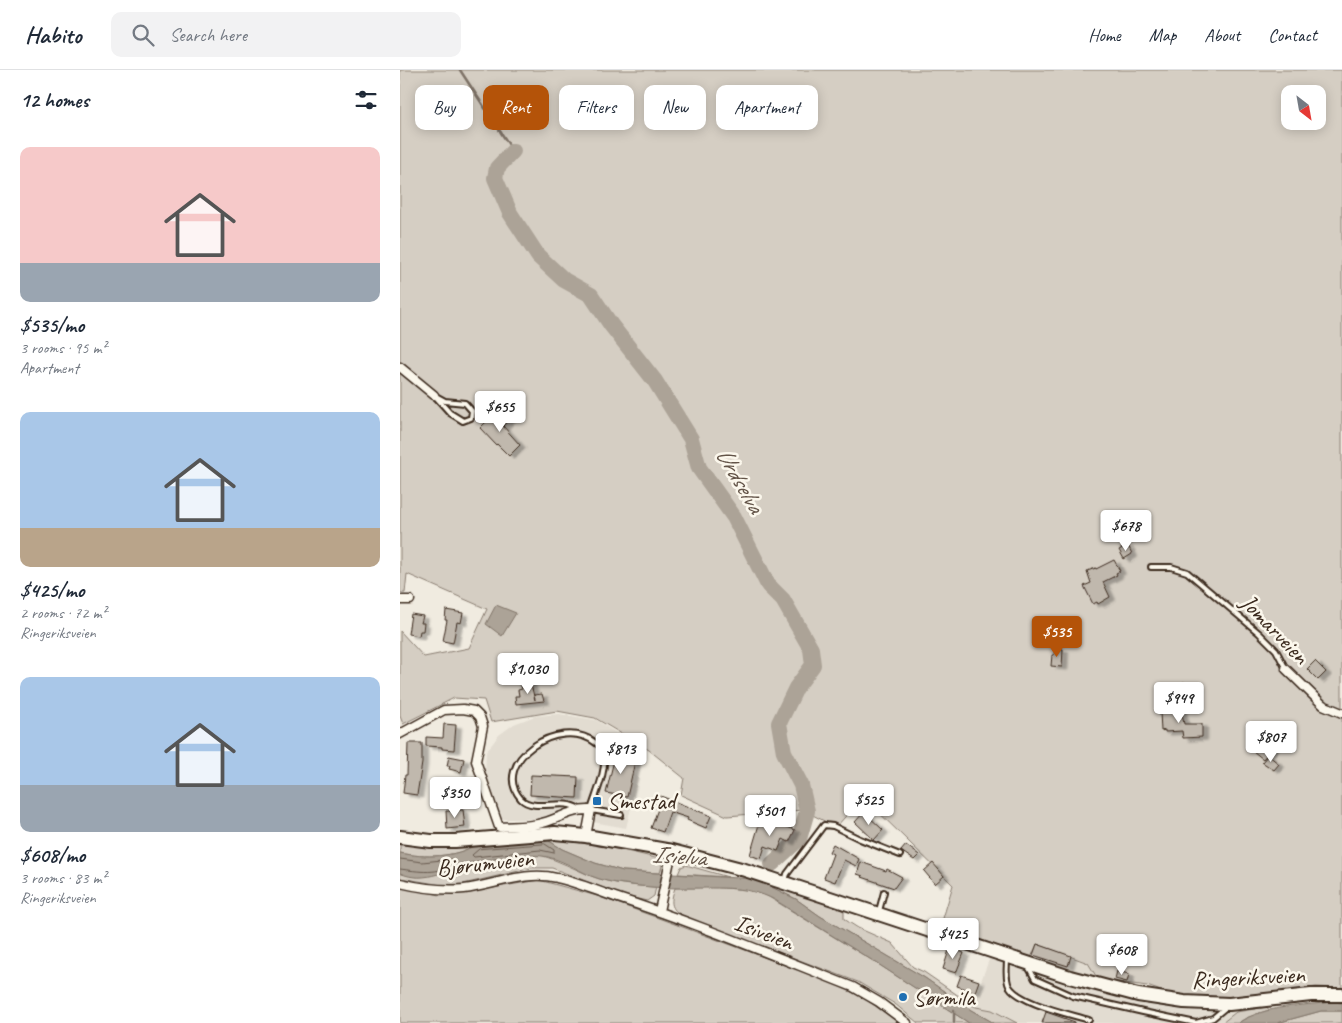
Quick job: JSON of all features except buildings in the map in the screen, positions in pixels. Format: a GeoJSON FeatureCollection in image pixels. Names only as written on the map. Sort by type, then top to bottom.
{"type":"FeatureCollection","features":[{"type":"Feature","properties":{"kind":"main road","name":"Ringeriksveien"},"geometry":{"type":"LineString","coordinates":[[400,837],[443,841],[555,833],[586,836],[672,851],[784,882],[1027,964],[1102,987],[1138,995],[1184,1002],[1229,1004],[1312,995],[1342,995]]}},
{"type":"Feature","properties":{"kind":"street"},"geometry":{"type":"LineString","coordinates":[[400,367],[434,395]]}},
{"type":"Feature","properties":{"kind":"street"},"geometry":{"type":"LineString","coordinates":[[400,600],[410,600]]}},
{"type":"Feature","properties":{"kind":"street","name":"Jomarveien"},"geometry":{"type":"LineString","coordinates":[[1286,669],[1323,705],[1342,713]]}},
{"type":"Feature","properties":{"kind":"street"},"geometry":{"type":"LineString","coordinates":[[400,734],[444,710],[463,709],[474,711],[480,717],[483,726],[476,761],[499,826],[537,824],[579,810],[591,810],[586,836]]}},
{"type":"Feature","properties":{"kind":"street"},"geometry":{"type":"LineString","coordinates":[[659,911],[672,851]]}},
{"type":"Feature","properties":{"kind":"street","name":"Bjørumveien"},"geometry":{"type":"LineString","coordinates":[[400,883],[428,888],[464,889],[527,876],[547,876],[659,911]]}},
{"type":"Feature","properties":{"kind":"street","name":"Isiveien"},"geometry":{"type":"LineString","coordinates":[[659,911],[853,987],[879,1002],[907,1023]]}},
{"type":"Feature","properties":{"kind":"lane"},"geometry":{"type":"LineString","coordinates":[[434,395],[445,400],[465,403],[472,411],[471,418],[464,421],[456,418],[434,395]]}},
{"type":"Feature","properties":{"kind":"lane","name":"Jomarveien"},"geometry":{"type":"LineString","coordinates":[[1151,568],[1171,567],[1187,572],[1259,633],[1276,650],[1286,669]]}},
{"type":"Feature","properties":{"kind":"lane"},"geometry":{"type":"LineString","coordinates":[[579,810],[574,805],[568,804],[534,805],[523,801],[517,792],[513,781],[520,759],[542,740],[558,734],[573,733],[591,739],[601,746],[604,752],[604,764],[591,810],[621,815]]}},
{"type":"Feature","properties":{"kind":"lane"},"geometry":{"type":"LineString","coordinates":[[784,882],[787,874],[824,825],[833,826],[900,855]]}},
{"type":"Feature","properties":{"kind":"lane"},"geometry":{"type":"LineString","coordinates":[[879,914],[884,892]]}},
{"type":"Feature","properties":{"kind":"lane"},"geometry":{"type":"LineString","coordinates":[[1008,957],[1006,977],[1009,986],[1014,992],[1038,1005],[1089,1020]]}},
{"type":"Feature","properties":{"kind":"lane"},"geometry":{"type":"LineString","coordinates":[[1027,964],[1036,979],[1073,996],[1143,1012],[1196,1022],[1213,1018],[1229,1004]]}},
{"type":"Feature","properties":{"kind":"shaded area"},"geometry":{"type":"Polygon","coordinates":[[[400,70],[1342,70],[1342,988],[1316,987],[1240,997],[1189,997],[1147,986],[1103,980],[1096,976],[1088,963],[1037,944],[1031,958],[941,925],[953,885],[863,797],[836,827],[803,810],[727,816],[681,795],[684,778],[649,750],[595,718],[557,711],[491,722],[484,700],[454,698],[403,724],[400,716],[400,631],[424,657],[469,648],[487,609],[407,574],[405,593],[400,593],[400,70]]]}},
{"type":"Feature","properties":{"kind":"shaded area"},"geometry":{"type":"Polygon","coordinates":[[[559,714],[596,720],[645,751],[626,828],[593,822],[585,813],[569,807],[537,819],[502,819],[485,775],[486,752],[499,735],[514,724],[535,716],[559,714]]]}},
{"type":"Feature","properties":{"kind":"shaded area"},"geometry":{"type":"Polygon","coordinates":[[[546,839],[589,844],[631,852],[659,859],[662,866],[660,873],[623,871],[595,863],[562,849],[546,839]]]}},
{"type":"Feature","properties":{"kind":"shaded area"},"geometry":{"type":"Polygon","coordinates":[[[400,843],[438,846],[477,844],[468,849],[450,854],[419,856],[400,853],[400,843]]]}},
{"type":"Feature","properties":{"kind":"shaded area"},"geometry":{"type":"Polygon","coordinates":[[[541,855],[607,881],[656,887],[654,896],[647,901],[625,896],[552,868],[532,868],[463,884],[442,885],[400,878],[400,873],[445,873],[474,862],[541,855]]]}},
{"type":"Feature","properties":{"kind":"shaded area"},"geometry":{"type":"Polygon","coordinates":[[[686,865],[728,877],[678,874],[681,867],[686,865]]]}},
{"type":"Feature","properties":{"kind":"shaded area"},"geometry":{"type":"Polygon","coordinates":[[[755,879],[806,895],[844,911],[844,919],[858,928],[892,943],[913,967],[924,972],[972,1005],[992,1010],[1017,1023],[994,1023],[971,1010],[925,978],[820,916],[796,899],[755,879]]]}},
{"type":"Feature","properties":{"kind":"shaded area"},"geometry":{"type":"Polygon","coordinates":[[[539,880],[597,896],[826,980],[864,998],[899,1023],[400,1023],[400,887],[440,895],[539,880]]]}},
{"type":"Feature","properties":{"kind":"shaded area"},"geometry":{"type":"Polygon","coordinates":[[[710,887],[751,890],[764,894],[969,1023],[918,1023],[895,1004],[858,982],[692,920],[674,909],[672,901],[675,888],[710,887]]]}},
{"type":"Feature","properties":{"kind":"shaded area"},"geometry":{"type":"Polygon","coordinates":[[[1037,944],[1088,963],[1096,976],[1102,979],[1052,966],[1031,958],[1037,944]]]}},
{"type":"Feature","properties":{"kind":"shaded area"},"geometry":{"type":"Polygon","coordinates":[[[990,957],[1051,978],[1121,998],[1199,1011],[1236,1012],[1222,1023],[1017,1023],[1003,1015],[972,1005],[990,957]]]}},
{"type":"Feature","properties":{"kind":"shaded area"},"geometry":{"type":"Polygon","coordinates":[[[1267,1007],[1269,1010],[1246,1018],[1238,1023],[1222,1023],[1236,1012],[1267,1007]]]}},
{"type":"Feature","properties":{"kind":"shaded area"},"geometry":{"type":"Polygon","coordinates":[[[1321,1011],[1342,1011],[1342,1023],[1277,1023],[1321,1011]]]}},
{"type":"Feature","properties":{"kind":"water"},"geometry":{"type":"Polygon","coordinates":[[[496,605],[516,613],[502,636],[486,624],[496,605]]]}},
{"type":"Feature","properties":{"kind":"water"},"geometry":{"type":"Polygon","coordinates":[[[546,839],[562,849],[595,863],[623,871],[755,879],[796,899],[820,916],[925,978],[971,1010],[994,1023],[969,1023],[775,900],[741,889],[653,887],[616,883],[591,876],[555,859],[542,856],[508,857],[473,862],[428,876],[409,876],[400,873],[400,853],[419,856],[440,856],[459,852],[477,844],[546,839]]]}},
{"type":"Feature","properties":{"kind":"water"},"geometry":{"type":"Polygon","coordinates":[[[1333,1002],[1342,1003],[1342,1011],[1321,1011],[1277,1023],[1238,1023],[1249,1017],[1272,1010],[1333,1002]]]}},
{"type":"Feature","properties":{"kind":"waterway"},"geometry":{"type":"LineString","coordinates":[[460,70],[513,151]]}},
{"type":"Feature","properties":{"kind":"waterway","name":"Urdselva"},"geometry":{"type":"LineString","coordinates":[[513,151],[497,168],[495,178],[510,213],[538,256],[564,280],[591,295],[611,325],[655,381],[691,439],[699,468],[734,517],[768,585],[783,600],[811,649],[813,665],[796,688],[779,723],[784,752],[801,785],[807,811],[799,839],[772,864]]}},
{"type":"Feature","properties":{"kind":"waterway"},"geometry":{"type":"LineString","coordinates":[[954,1010],[954,1023]]}},
{"type":"Feature","properties":{"kind":"place","name":"Smestad"},"geometry":{"type":"Point","coordinates":[597,801]}},
{"type":"Feature","properties":{"kind":"place","name":"Sørmila"},"geometry":{"type":"Point","coordinates":[903,997]}},
{"type":"Feature","properties":{"kind":"water label","name":"Isielva"},"geometry":{"type":"Point","coordinates":[679,856]}}]}
